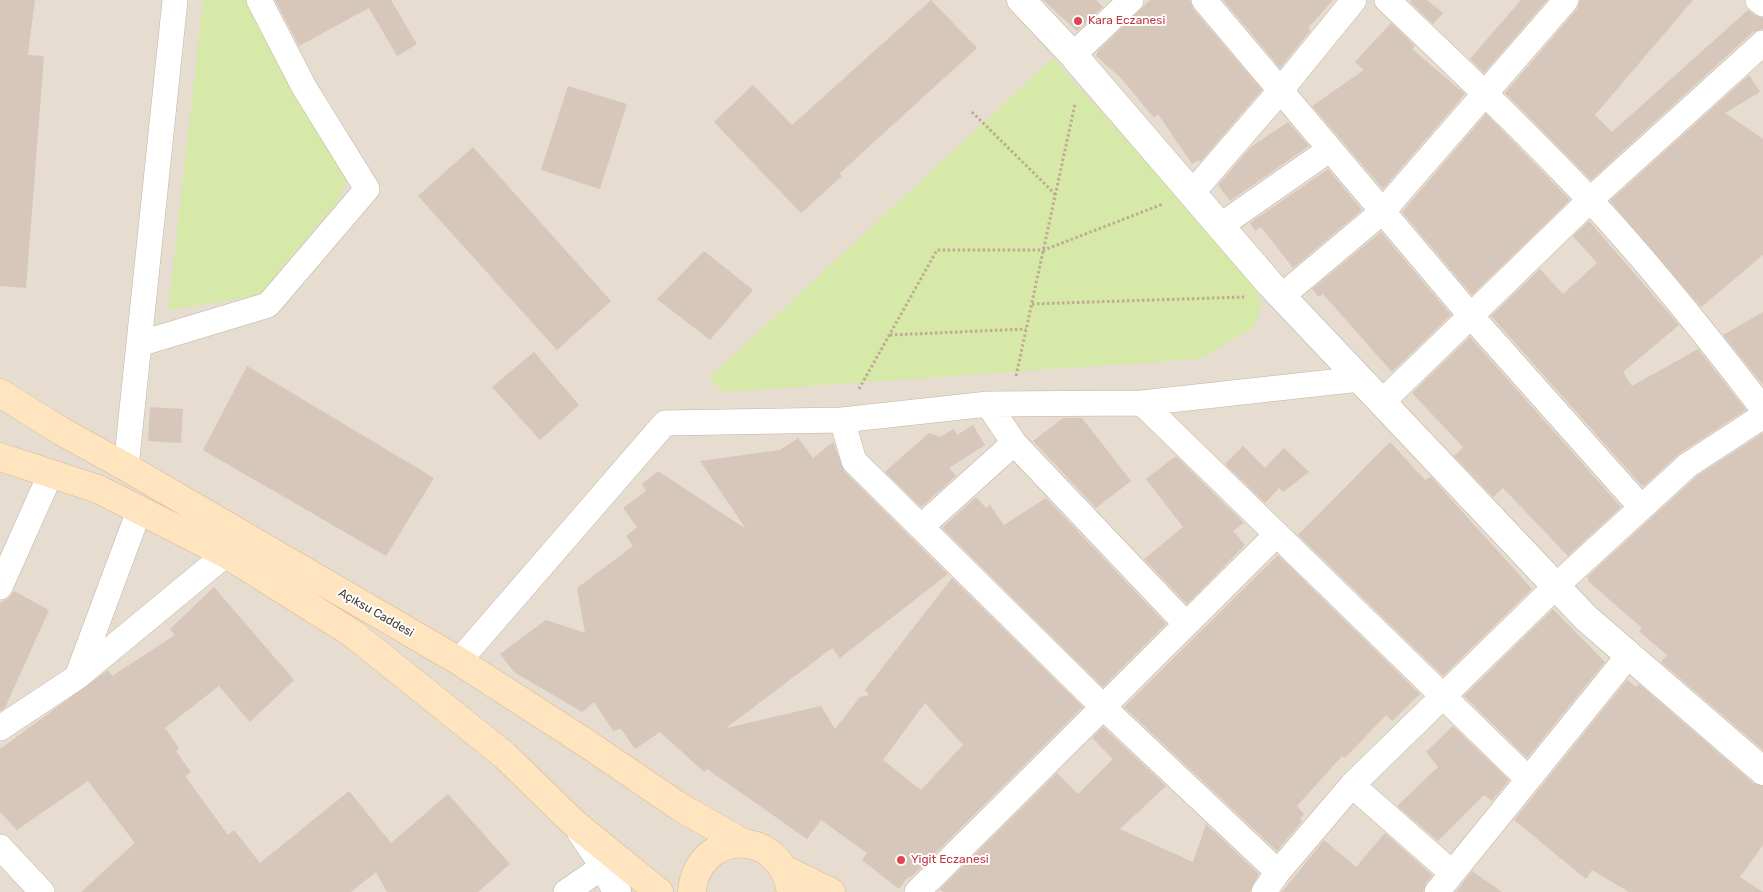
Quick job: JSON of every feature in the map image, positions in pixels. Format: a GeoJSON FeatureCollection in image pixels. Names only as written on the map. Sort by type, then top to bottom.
{"type":"FeatureCollection","features":[{"type":"Feature","properties":{"kind":"main road","name":"Açıksu Caddesi"},"geometry":{"type":"LineString","coordinates":[[0,393],[61,431],[460,662],[586,742],[680,807],[745,844],[755,845],[770,852],[788,881]]}},
{"type":"Feature","properties":{"kind":"main road"},"geometry":{"type":"LineString","coordinates":[[0,457],[98,489],[226,554],[352,633],[504,755],[574,823],[659,892]]}},
{"type":"Feature","properties":{"kind":"main road"},"geometry":{"type":"LineString","coordinates":[[692,892],[692,882],[699,866],[710,855],[724,847],[745,844]]}},
{"type":"Feature","properties":{"kind":"main road"},"geometry":{"type":"LineString","coordinates":[[788,881],[831,892]]}},
{"type":"Feature","properties":{"kind":"street"},"geometry":{"type":"LineString","coordinates":[[126,467],[175,0]]}},
{"type":"Feature","properties":{"kind":"street"},"geometry":{"type":"LineString","coordinates":[[139,344],[268,306],[367,189],[304,87],[258,0]]}},
{"type":"Feature","properties":{"kind":"street"},"geometry":{"type":"LineString","coordinates":[[1021,0],[1078,61],[1282,296],[1586,618],[1763,771]]}},
{"type":"Feature","properties":{"kind":"street"},"geometry":{"type":"LineString","coordinates":[[1078,61],[1131,0]]}},
{"type":"Feature","properties":{"kind":"street"},"geometry":{"type":"LineString","coordinates":[[1204,0],[1471,316],[1642,507]]}},
{"type":"Feature","properties":{"kind":"street"},"geometry":{"type":"LineString","coordinates":[[1192,193],[1280,91],[1354,0]]}},
{"type":"Feature","properties":{"kind":"street"},"geometry":{"type":"LineString","coordinates":[[1386,0],[1486,92],[1590,200],[1710,340],[1763,409]]}},
{"type":"Feature","properties":{"kind":"street"},"geometry":{"type":"LineString","coordinates":[[1282,296],[1383,211],[1566,0]]}},
{"type":"Feature","properties":{"kind":"street"},"geometry":{"type":"LineString","coordinates":[[1758,0],[1763,4]]}},
{"type":"Feature","properties":{"kind":"street"},"geometry":{"type":"LineString","coordinates":[[1382,402],[1590,200],[1763,43]]}},
{"type":"Feature","properties":{"kind":"street"},"geometry":{"type":"LineString","coordinates":[[1220,226],[1329,150]]}},
{"type":"Feature","properties":{"kind":"street"},"geometry":{"type":"LineString","coordinates":[[460,662],[665,423],[842,420],[999,404],[1142,403],[1360,379]]}},
{"type":"Feature","properties":{"kind":"street"},"geometry":{"type":"LineString","coordinates":[[1142,403],[1528,778]]}},
{"type":"Feature","properties":{"kind":"street"},"geometry":{"type":"LineString","coordinates":[[999,404],[1014,443],[1185,623]]}},
{"type":"Feature","properties":{"kind":"street"},"geometry":{"type":"LineString","coordinates":[[842,420],[854,461],[922,526],[1103,707],[1271,882],[1352,785],[1556,586],[1688,465],[1763,416]]}},
{"type":"Feature","properties":{"kind":"street"},"geometry":{"type":"LineString","coordinates":[[922,526],[1014,443]]}},
{"type":"Feature","properties":{"kind":"street"},"geometry":{"type":"LineString","coordinates":[[0,587],[52,473]]}},
{"type":"Feature","properties":{"kind":"street"},"geometry":{"type":"LineString","coordinates":[[77,677],[139,511]]}},
{"type":"Feature","properties":{"kind":"street"},"geometry":{"type":"LineString","coordinates":[[917,892],[1185,623],[1277,534]]}},
{"type":"Feature","properties":{"kind":"street"},"geometry":{"type":"LineString","coordinates":[[0,728],[77,677],[226,554]]}},
{"type":"Feature","properties":{"kind":"street"},"geometry":{"type":"LineString","coordinates":[[1352,785],[1444,883],[1629,655]]}},
{"type":"Feature","properties":{"kind":"street"},"geometry":{"type":"LineString","coordinates":[[574,823],[604,866],[616,892]]}},
{"type":"Feature","properties":{"kind":"street"},"geometry":{"type":"LineString","coordinates":[[0,847],[42,892]]}},
{"type":"Feature","properties":{"kind":"street"},"geometry":{"type":"LineString","coordinates":[[566,892],[604,866]]}},
{"type":"Feature","properties":{"kind":"path"},"geometry":{"type":"LineString","coordinates":[[999,404],[1026,329],[1032,304],[1056,195],[1078,61]]}},
{"type":"Feature","properties":{"kind":"path"},"geometry":{"type":"LineString","coordinates":[[972,112],[1056,195]]}},
{"type":"Feature","properties":{"kind":"path"},"geometry":{"type":"LineString","coordinates":[[842,420],[937,250],[1044,250],[1192,193]]}},
{"type":"Feature","properties":{"kind":"path"},"geometry":{"type":"LineString","coordinates":[[1032,304],[1282,296]]}},
{"type":"Feature","properties":{"kind":"path"},"geometry":{"type":"LineString","coordinates":[[889,336],[1026,329]]}},
{"type":"Feature","properties":{"kind":"shaded area"},"geometry":{"type":"Polygon","coordinates":[[[0,0],[1763,0],[1763,892],[0,892],[0,0]]]}},
{"type":"Feature","properties":{"kind":"green space"},"geometry":{"type":"Polygon","coordinates":[[[203,0],[250,0],[349,175],[339,200],[258,296],[168,310],[203,0]]]}},
{"type":"Feature","properties":{"kind":"green space"},"geometry":{"type":"Polygon","coordinates":[[[1053,58],[1257,285],[1261,310],[1253,328],[1199,359],[724,392],[709,378],[1053,58]]]}},
{"type":"Feature","properties":{"kind":"building"},"geometry":{"type":"Polygon","coordinates":[[[0,0],[35,0],[28,55],[44,56],[26,288],[0,286],[0,0]]]}},
{"type":"Feature","properties":{"kind":"building"},"geometry":{"type":"Polygon","coordinates":[[[275,0],[391,0],[417,44],[397,56],[369,8],[299,46],[275,0]]]}},
{"type":"Feature","properties":{"kind":"building"},"geometry":{"type":"Polygon","coordinates":[[[931,0],[977,48],[839,174],[842,176],[801,213],[714,122],[753,85],[792,125],[931,0]]]}},
{"type":"Feature","properties":{"kind":"building"},"geometry":{"type":"Polygon","coordinates":[[[1043,0],[1096,0],[1103,7],[1077,31],[1043,0]]]}},
{"type":"Feature","properties":{"kind":"building"},"geometry":{"type":"Polygon","coordinates":[[[1150,0],[1190,0],[1193,9],[1262,90],[1200,162],[1198,160],[1192,164],[1158,114],[1154,118],[1121,78],[1096,56],[1098,51],[1150,0]]]}},
{"type":"Feature","properties":{"kind":"building"},"geometry":{"type":"Polygon","coordinates":[[[1223,0],[1333,0],[1308,28],[1310,31],[1280,68],[1223,0]]]}},
{"type":"Feature","properties":{"kind":"building"},"geometry":{"type":"Polygon","coordinates":[[[1412,0],[1427,0],[1443,13],[1433,24],[1410,2],[1412,0]]]}},
{"type":"Feature","properties":{"kind":"building"},"geometry":{"type":"Polygon","coordinates":[[[1521,0],[1547,0],[1484,73],[1470,59],[1521,0]]]}},
{"type":"Feature","properties":{"kind":"building"},"geometry":{"type":"Polygon","coordinates":[[[1580,0],[1693,0],[1595,115],[1612,132],[1748,10],[1754,15],[1763,18],[1763,29],[1753,32],[1591,180],[1505,93],[1577,9],[1580,0]]]}},
{"type":"Feature","properties":{"kind":"building"},"geometry":{"type":"Polygon","coordinates":[[[1391,23],[1415,46],[1412,49],[1465,94],[1383,189],[1312,106],[1364,70],[1355,62],[1391,23]]]}},
{"type":"Feature","properties":{"kind":"building"},"geometry":{"type":"Polygon","coordinates":[[[1749,75],[1760,92],[1725,113],[1763,139],[1763,255],[1701,307],[1610,201],[1749,75]]]}},
{"type":"Feature","properties":{"kind":"building"},"geometry":{"type":"Polygon","coordinates":[[[568,86],[627,104],[600,189],[541,170],[568,86]]]}},
{"type":"Feature","properties":{"kind":"building"},"geometry":{"type":"Polygon","coordinates":[[[1486,114],[1570,200],[1472,295],[1402,212],[1486,114]]]}},
{"type":"Feature","properties":{"kind":"building"},"geometry":{"type":"Polygon","coordinates":[[[1288,122],[1309,146],[1230,201],[1218,185],[1251,147],[1288,122]]]}},
{"type":"Feature","properties":{"kind":"building"},"geometry":{"type":"Polygon","coordinates":[[[473,147],[611,301],[557,350],[418,196],[473,147]]]}},
{"type":"Feature","properties":{"kind":"building"},"geometry":{"type":"Polygon","coordinates":[[[1328,169],[1362,210],[1293,268],[1261,227],[1255,231],[1250,223],[1328,169]]]}},
{"type":"Feature","properties":{"kind":"building"},"geometry":{"type":"Polygon","coordinates":[[[1589,221],[1679,325],[1623,372],[1632,386],[1698,349],[1746,410],[1680,453],[1643,487],[1491,316],[1540,269],[1563,294],[1597,263],[1573,236],[1589,221]]]}},
{"type":"Feature","properties":{"kind":"building"},"geometry":{"type":"Polygon","coordinates":[[[1381,232],[1451,315],[1392,372],[1323,294],[1319,297],[1312,289],[1381,232]]]}},
{"type":"Feature","properties":{"kind":"building"},"geometry":{"type":"Polygon","coordinates":[[[704,251],[753,290],[710,340],[657,299],[704,251]]]}},
{"type":"Feature","properties":{"kind":"building"},"geometry":{"type":"Polygon","coordinates":[[[1763,312],[1763,385],[1723,335],[1763,312]]]}},
{"type":"Feature","properties":{"kind":"building"},"geometry":{"type":"Polygon","coordinates":[[[1470,337],[1621,507],[1568,556],[1503,488],[1493,497],[1454,456],[1463,447],[1412,393],[1470,337]]]}},
{"type":"Feature","properties":{"kind":"building"},"geometry":{"type":"Polygon","coordinates":[[[534,352],[579,405],[540,440],[492,387],[534,352]]]}},
{"type":"Feature","properties":{"kind":"building"},"geometry":{"type":"Polygon","coordinates":[[[247,366],[434,478],[386,556],[203,450],[247,366]]]}},
{"type":"Feature","properties":{"kind":"building"},"geometry":{"type":"Polygon","coordinates":[[[150,407],[183,409],[181,443],[148,441],[150,407]]]}},
{"type":"Feature","properties":{"kind":"building"},"geometry":{"type":"Polygon","coordinates":[[[1063,418],[1082,418],[1131,481],[1096,508],[1033,441],[1063,418]]]}},
{"type":"Feature","properties":{"kind":"building"},"geometry":{"type":"Polygon","coordinates":[[[973,425],[985,445],[949,468],[956,476],[921,507],[885,472],[929,433],[940,437],[954,429],[957,435],[973,425]]]}},
{"type":"Feature","properties":{"kind":"building"},"geometry":{"type":"Polygon","coordinates":[[[1763,433],[1763,750],[1661,662],[1667,655],[1639,631],[1642,628],[1588,581],[1587,577],[1697,476],[1763,433]]]}},
{"type":"Feature","properties":{"kind":"building"},"geometry":{"type":"Polygon","coordinates":[[[798,438],[813,458],[833,442],[844,471],[948,574],[840,658],[832,648],[726,728],[821,706],[835,729],[860,697],[869,695],[865,690],[952,578],[1083,707],[910,878],[908,877],[899,889],[862,860],[867,853],[821,820],[807,839],[707,769],[704,772],[660,732],[635,749],[621,729],[613,731],[594,702],[582,712],[514,672],[500,654],[546,620],[585,633],[577,588],[633,546],[626,536],[637,527],[623,508],[646,491],[642,484],[658,471],[746,529],[700,461],[780,450],[798,438]],[[925,703],[883,760],[921,790],[963,745],[925,703]]]}},
{"type":"Feature","properties":{"kind":"building"},"geometry":{"type":"Polygon","coordinates":[[[1390,442],[1425,480],[1431,477],[1532,589],[1443,676],[1298,535],[1390,442]]]}},
{"type":"Feature","properties":{"kind":"building"},"geometry":{"type":"Polygon","coordinates":[[[1243,446],[1265,468],[1284,448],[1309,472],[1283,492],[1279,488],[1265,503],[1225,464],[1243,446]]]}},
{"type":"Feature","properties":{"kind":"building"},"geometry":{"type":"Polygon","coordinates":[[[1176,456],[1244,523],[1233,531],[1245,545],[1187,604],[1144,559],[1183,527],[1146,479],[1176,456]]]}},
{"type":"Feature","properties":{"kind":"building"},"geometry":{"type":"Polygon","coordinates":[[[976,497],[986,508],[990,505],[1004,525],[1046,498],[1166,624],[1103,687],[942,528],[976,497]]]}},
{"type":"Feature","properties":{"kind":"building"},"geometry":{"type":"Polygon","coordinates":[[[1278,555],[1420,694],[1392,721],[1386,715],[1345,758],[1342,756],[1297,806],[1304,814],[1300,819],[1302,821],[1277,851],[1124,707],[1278,555]]]}},
{"type":"Feature","properties":{"kind":"building"},"geometry":{"type":"Polygon","coordinates":[[[214,587],[294,680],[250,722],[219,686],[165,728],[179,748],[176,751],[191,772],[185,776],[228,835],[234,830],[260,863],[349,791],[391,843],[448,794],[510,864],[478,892],[387,892],[376,872],[351,892],[81,892],[135,843],[88,781],[17,830],[0,812],[0,749],[108,670],[112,676],[175,635],[170,629],[214,587]]]}},
{"type":"Feature","properties":{"kind":"building"},"geometry":{"type":"Polygon","coordinates":[[[14,591],[49,610],[5,708],[0,711],[0,603],[9,598],[14,591]]]}},
{"type":"Feature","properties":{"kind":"building"},"geometry":{"type":"Polygon","coordinates":[[[1553,609],[1605,662],[1527,758],[1464,696],[1553,609]]]}},
{"type":"Feature","properties":{"kind":"building"},"geometry":{"type":"Polygon","coordinates":[[[1627,680],[1636,687],[1639,684],[1753,783],[1763,786],[1763,845],[1740,877],[1763,892],[1629,892],[1592,870],[1586,879],[1514,820],[1627,680]]]}},
{"type":"Feature","properties":{"kind":"building"},"geometry":{"type":"Polygon","coordinates":[[[1453,726],[1509,780],[1492,801],[1484,795],[1438,841],[1397,806],[1438,767],[1426,752],[1453,726]]]}},
{"type":"Feature","properties":{"kind":"building"},"geometry":{"type":"Polygon","coordinates":[[[1103,727],[1166,786],[1120,829],[1193,862],[1206,824],[1259,874],[1250,892],[944,892],[939,890],[1057,773],[1078,794],[1113,759],[1092,738],[1103,727]]]}},
{"type":"Feature","properties":{"kind":"building"},"geometry":{"type":"Polygon","coordinates":[[[1385,833],[1432,875],[1426,883],[1423,892],[1282,892],[1324,840],[1356,867],[1385,833]]]}},
{"type":"Feature","properties":{"kind":"building"},"geometry":{"type":"Polygon","coordinates":[[[1472,871],[1502,892],[1456,892],[1472,871]]]}},
{"type":"Feature","properties":{"kind":"place","name":"Kara Eczanesi"},"geometry":{"type":"Point","coordinates":[1078,21]}},
{"type":"Feature","properties":{"kind":"place","name":"Yigit Eczanesi"},"geometry":{"type":"Point","coordinates":[901,860]}}]}
